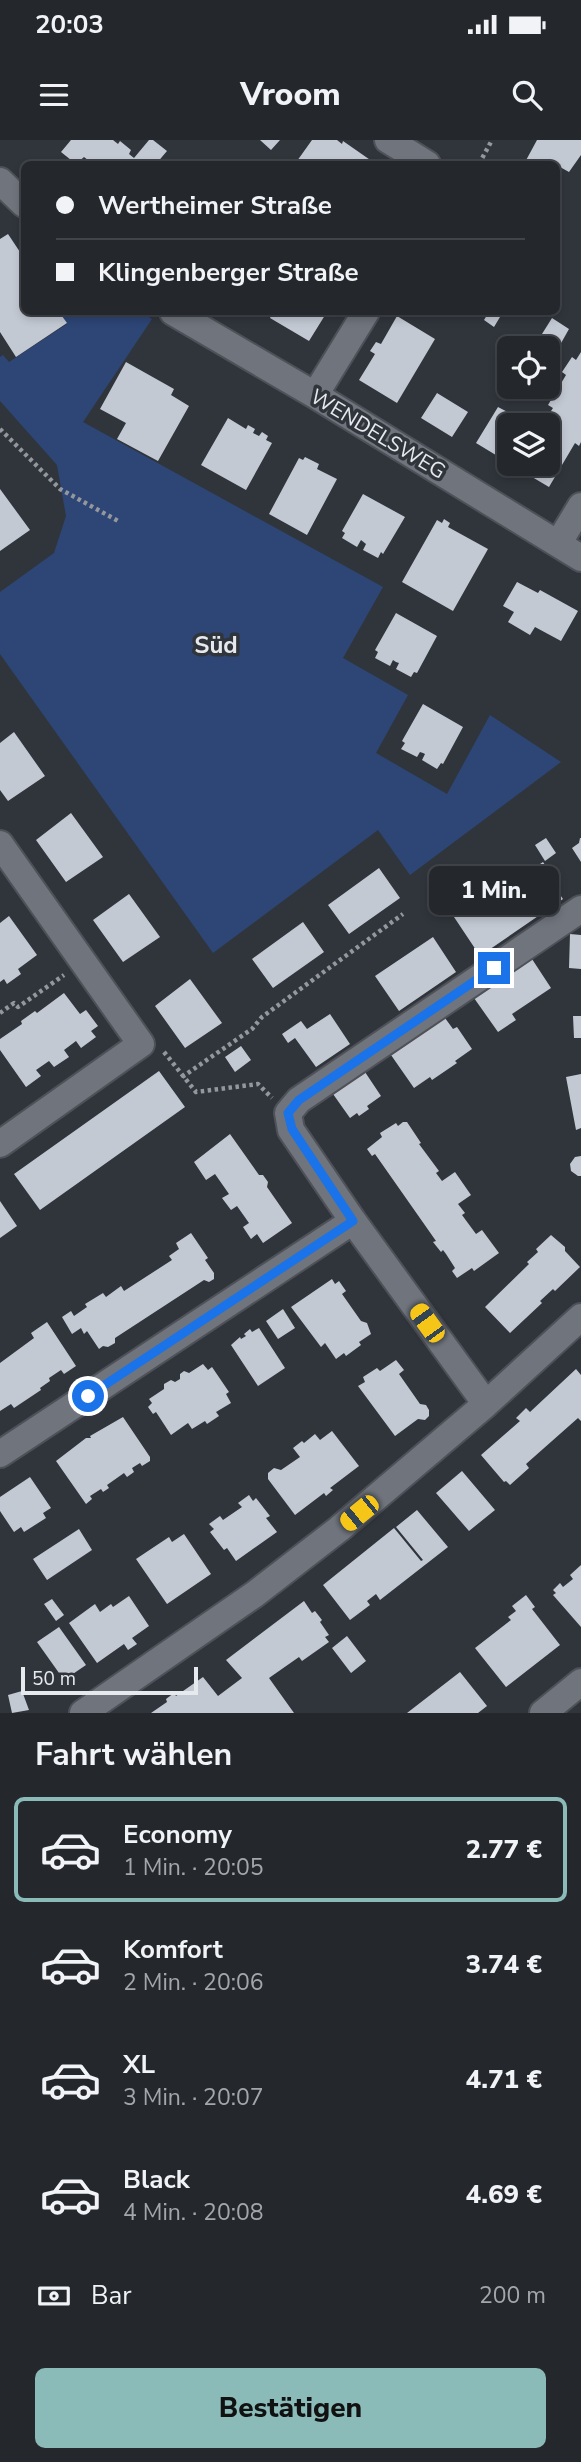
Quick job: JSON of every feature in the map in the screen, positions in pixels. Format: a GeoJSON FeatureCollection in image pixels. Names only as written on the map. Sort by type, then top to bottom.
{"type":"FeatureCollection","features":[{"type":"Feature","properties":{"kind":"street"},"geometry":{"type":"LineString","coordinates":[[388,140],[422,161]]}},
{"type":"Feature","properties":{"kind":"street"},"geometry":{"type":"LineString","coordinates":[[0,182],[21,201]]}},
{"type":"Feature","properties":{"kind":"street","name":"WENDELSWEG"},"geometry":{"type":"LineString","coordinates":[[178,315],[581,558]]}},
{"type":"Feature","properties":{"kind":"street"},"geometry":{"type":"LineString","coordinates":[[315,396],[364,315]]}},
{"type":"Feature","properties":{"kind":"street"},"geometry":{"type":"LineString","coordinates":[[558,544],[581,506]]}},
{"type":"Feature","properties":{"kind":"street"},"geometry":{"type":"LineString","coordinates":[[0,844],[141,1044],[0,1144]]}},
{"type":"Feature","properties":{"kind":"street"},"geometry":{"type":"LineString","coordinates":[[486,1404],[353,1221],[292,1129],[288,1113],[299,1100],[581,909]]}},
{"type":"Feature","properties":{"kind":"street"},"geometry":{"type":"LineString","coordinates":[[0,1454],[353,1221]]}},
{"type":"Feature","properties":{"kind":"street"},"geometry":{"type":"LineString","coordinates":[[83,1713],[256,1594],[399,1480],[581,1317]]}},
{"type":"Feature","properties":{"kind":"street"},"geometry":{"type":"LineString","coordinates":[[543,1713],[581,1682]]}},
{"type":"Feature","properties":{"kind":"path"},"geometry":{"type":"LineString","coordinates":[[481,161],[492,140]]}},
{"type":"Feature","properties":{"kind":"path"},"geometry":{"type":"LineString","coordinates":[[0,429],[60,489],[120,522]]}},
{"type":"Feature","properties":{"kind":"path"},"geometry":{"type":"LineString","coordinates":[[183,1077],[252,1029],[262,1017],[403,914]]}},
{"type":"Feature","properties":{"kind":"path"},"geometry":{"type":"LineString","coordinates":[[0,1013],[14,1003],[18,1007],[82,962]]}},
{"type":"Feature","properties":{"kind":"path"},"geometry":{"type":"LineString","coordinates":[[141,1044],[159,1044],[196,1093],[258,1084],[288,1113]]}},
{"type":"Feature","properties":{"kind":"shaded area"},"geometry":{"type":"Polygon","coordinates":[[[61,315],[146,315],[152,319],[83,422],[383,587],[343,658],[408,695],[376,753],[447,794],[490,715],[561,762],[410,875],[378,830],[213,953],[0,654],[0,592],[54,553],[66,516],[57,465],[0,401],[0,357],[3,355],[9,362],[67,324],[61,315]]]}},
{"type":"Feature","properties":{"kind":"building"},"geometry":{"type":"Polygon","coordinates":[[[71,140],[113,140],[118,144],[120,141],[131,150],[129,154],[134,158],[149,140],[167,151],[159,161],[89,161],[84,157],[79,161],[72,161],[61,152],[71,140]]]}},
{"type":"Feature","properties":{"kind":"building"},"geometry":{"type":"Polygon","coordinates":[[[260,140],[280,140],[271,150],[260,140]]]}},
{"type":"Feature","properties":{"kind":"building"},"geometry":{"type":"Polygon","coordinates":[[[312,140],[337,140],[342,144],[343,141],[372,161],[297,161],[312,140]]]}},
{"type":"Feature","properties":{"kind":"building"},"geometry":{"type":"Polygon","coordinates":[[[537,140],[581,140],[581,155],[569,172],[560,167],[560,161],[526,161],[537,140]]]}},
{"type":"Feature","properties":{"kind":"building"},"geometry":{"type":"Polygon","coordinates":[[[8,234],[21,254],[21,315],[61,315],[67,323],[16,357],[0,332],[0,239],[8,234]]]}},
{"type":"Feature","properties":{"kind":"building"},"geometry":{"type":"Polygon","coordinates":[[[272,315],[325,315],[309,341],[270,318],[272,315]]]}},
{"type":"Feature","properties":{"kind":"building"},"geometry":{"type":"Polygon","coordinates":[[[487,315],[501,315],[494,327],[484,320],[487,315]]]}},
{"type":"Feature","properties":{"kind":"building"},"geometry":{"type":"Polygon","coordinates":[[[397,316],[435,339],[397,403],[359,380],[375,354],[370,351],[376,342],[381,344],[397,316]]]}},
{"type":"Feature","properties":{"kind":"building"},"geometry":{"type":"Polygon","coordinates":[[[552,318],[569,329],[560,345],[560,336],[542,334],[552,318]]]}},
{"type":"Feature","properties":{"kind":"building"},"geometry":{"type":"Polygon","coordinates":[[[581,352],[581,442],[579,446],[575,443],[560,468],[560,413],[550,413],[553,408],[548,405],[552,399],[560,399],[560,385],[566,375],[562,372],[572,357],[576,360],[581,352]]]}},
{"type":"Feature","properties":{"kind":"building"},"geometry":{"type":"Polygon","coordinates":[[[126,362],[174,389],[171,395],[189,406],[158,461],[117,439],[126,423],[100,409],[126,362]]]}},
{"type":"Feature","properties":{"kind":"building"},"geometry":{"type":"Polygon","coordinates":[[[437,393],[468,412],[452,437],[421,418],[437,393]]]}},
{"type":"Feature","properties":{"kind":"building"},"geometry":{"type":"Polygon","coordinates":[[[498,407],[510,413],[497,413],[497,456],[476,443],[498,407]]]}},
{"type":"Feature","properties":{"kind":"building"},"geometry":{"type":"Polygon","coordinates":[[[228,418],[246,429],[248,425],[255,429],[253,433],[259,436],[262,432],[268,436],[266,440],[272,443],[246,490],[201,465],[228,418]]]}},
{"type":"Feature","properties":{"kind":"building"},"geometry":{"type":"Polygon","coordinates":[[[305,457],[319,464],[317,469],[337,479],[307,535],[269,514],[299,458],[303,460],[305,457]]]}},
{"type":"Feature","properties":{"kind":"building"},"geometry":{"type":"Polygon","coordinates":[[[530,476],[556,476],[549,487],[530,476]]]}},
{"type":"Feature","properties":{"kind":"building"},"geometry":{"type":"Polygon","coordinates":[[[0,489],[30,530],[0,551],[0,489]]]}},
{"type":"Feature","properties":{"kind":"building"},"geometry":{"type":"Polygon","coordinates":[[[363,494],[405,517],[378,558],[363,550],[366,544],[361,540],[357,547],[342,538],[345,533],[342,531],[363,494]]]}},
{"type":"Feature","properties":{"kind":"building"},"geometry":{"type":"Polygon","coordinates":[[[444,519],[450,523],[448,527],[488,549],[453,611],[402,582],[437,520],[442,523],[444,519]]]}},
{"type":"Feature","properties":{"kind":"building"},"geometry":{"type":"Polygon","coordinates":[[[517,582],[538,593],[540,590],[578,611],[561,641],[535,627],[530,635],[508,622],[514,612],[503,606],[517,582]]]}},
{"type":"Feature","properties":{"kind":"building"},"geometry":{"type":"Polygon","coordinates":[[[396,613],[437,636],[417,673],[414,672],[411,677],[396,669],[399,663],[393,660],[390,666],[375,658],[378,652],[375,650],[396,613]]]}},
{"type":"Feature","properties":{"kind":"building"},"geometry":{"type":"Polygon","coordinates":[[[423,704],[463,727],[443,764],[437,769],[422,760],[425,754],[420,752],[417,757],[401,749],[405,743],[402,741],[423,704]]]}},
{"type":"Feature","properties":{"kind":"building"},"geometry":{"type":"Polygon","coordinates":[[[14,732],[45,776],[8,801],[0,790],[0,743],[14,732]]]}},
{"type":"Feature","properties":{"kind":"building"},"geometry":{"type":"Polygon","coordinates":[[[71,813],[103,857],[66,882],[36,840],[71,813]]]}},
{"type":"Feature","properties":{"kind":"building"},"geometry":{"type":"Polygon","coordinates":[[[546,838],[556,853],[545,861],[535,845],[546,838]]]}},
{"type":"Feature","properties":{"kind":"building"},"geometry":{"type":"Polygon","coordinates":[[[580,838],[581,862],[572,848],[579,843],[580,838]]]}},
{"type":"Feature","properties":{"kind":"building"},"geometry":{"type":"Polygon","coordinates":[[[543,862],[558,884],[554,886],[563,899],[480,956],[452,914],[495,889],[498,893],[515,881],[510,874],[523,865],[528,872],[543,862]]]}},
{"type":"Feature","properties":{"kind":"building"},"geometry":{"type":"Polygon","coordinates":[[[379,868],[400,898],[349,934],[328,905],[379,868]]]}},
{"type":"Feature","properties":{"kind":"building"},"geometry":{"type":"Polygon","coordinates":[[[129,894],[160,937],[123,962],[93,920],[129,894]]]}},
{"type":"Feature","properties":{"kind":"building"},"geometry":{"type":"Polygon","coordinates":[[[9,916],[37,955],[18,969],[21,974],[7,984],[4,979],[0,982],[0,923],[9,916]]]}},
{"type":"Feature","properties":{"kind":"building"},"geometry":{"type":"Polygon","coordinates":[[[303,922],[324,952],[273,988],[252,959],[303,922]]]}},
{"type":"Feature","properties":{"kind":"building"},"geometry":{"type":"Polygon","coordinates":[[[570,934],[581,935],[581,969],[569,968],[570,934]]]}},
{"type":"Feature","properties":{"kind":"building"},"geometry":{"type":"Polygon","coordinates":[[[433,937],[456,972],[399,1011],[375,976],[433,937]]]}},
{"type":"Feature","properties":{"kind":"building"},"geometry":{"type":"Polygon","coordinates":[[[532,959],[551,988],[512,1014],[516,1020],[498,1032],[474,998],[532,959]]]}},
{"type":"Feature","properties":{"kind":"building"},"geometry":{"type":"Polygon","coordinates":[[[190,979],[222,1023],[185,1048],[155,1006],[190,979]]]}},
{"type":"Feature","properties":{"kind":"building"},"geometry":{"type":"Polygon","coordinates":[[[64,993],[80,1014],[86,1010],[98,1026],[91,1031],[96,1037],[81,1048],[76,1041],[64,1050],[69,1057],[54,1067],[49,1061],[36,1070],[41,1076],[26,1087],[0,1050],[0,1039],[22,1024],[21,1021],[64,993]]]}},
{"type":"Feature","properties":{"kind":"building"},"geometry":{"type":"Polygon","coordinates":[[[330,1014],[350,1044],[316,1067],[295,1038],[288,1043],[282,1034],[301,1021],[307,1029],[330,1014]]]}},
{"type":"Feature","properties":{"kind":"building"},"geometry":{"type":"Polygon","coordinates":[[[573,1016],[581,1016],[581,1038],[574,1038],[573,1016]]]}},
{"type":"Feature","properties":{"kind":"building"},"geometry":{"type":"Polygon","coordinates":[[[445,1018],[453,1029],[457,1027],[472,1049],[432,1080],[430,1077],[414,1088],[391,1055],[445,1018]]]}},
{"type":"Feature","properties":{"kind":"building"},"geometry":{"type":"Polygon","coordinates":[[[241,1046],[251,1060],[235,1072],[225,1057],[241,1046]]]}},
{"type":"Feature","properties":{"kind":"building"},"geometry":{"type":"Polygon","coordinates":[[[159,1071],[185,1107],[40,1210],[14,1174],[159,1071]]]}},
{"type":"Feature","properties":{"kind":"building"},"geometry":{"type":"Polygon","coordinates":[[[365,1072],[381,1096],[367,1106],[369,1109],[350,1118],[333,1094],[365,1072]]]}},
{"type":"Feature","properties":{"kind":"building"},"geometry":{"type":"Polygon","coordinates":[[[581,1074],[581,1128],[576,1130],[566,1077],[581,1074]]]}},
{"type":"Feature","properties":{"kind":"building"},"geometry":{"type":"Polygon","coordinates":[[[407,1122],[421,1143],[419,1144],[439,1171],[436,1173],[442,1181],[455,1172],[471,1195],[458,1204],[465,1213],[462,1215],[476,1234],[482,1230],[499,1253],[474,1271],[472,1268],[457,1278],[452,1271],[455,1268],[446,1254],[433,1242],[436,1241],[375,1154],[372,1156],[367,1149],[382,1137],[380,1133],[396,1123],[398,1126],[407,1122]]]}},
{"type":"Feature","properties":{"kind":"building"},"geometry":{"type":"Polygon","coordinates":[[[230,1134],[259,1175],[263,1175],[268,1182],[267,1187],[292,1223],[263,1243],[257,1234],[251,1239],[243,1227],[249,1223],[237,1206],[231,1210],[222,1198],[229,1194],[215,1174],[206,1180],[194,1162],[230,1134]]]}},
{"type":"Feature","properties":{"kind":"building"},"geometry":{"type":"Polygon","coordinates":[[[581,1156],[581,1176],[578,1176],[571,1171],[570,1164],[575,1157],[581,1156]]]}},
{"type":"Feature","properties":{"kind":"building"},"geometry":{"type":"Polygon","coordinates":[[[0,1201],[17,1226],[0,1238],[0,1201]]]}},
{"type":"Feature","properties":{"kind":"building"},"geometry":{"type":"Polygon","coordinates":[[[191,1233],[208,1258],[205,1260],[214,1273],[214,1279],[209,1282],[204,1280],[115,1338],[115,1343],[108,1347],[99,1349],[87,1331],[84,1334],[81,1328],[72,1334],[62,1317],[71,1311],[74,1316],[87,1307],[85,1304],[103,1293],[106,1297],[121,1286],[124,1291],[172,1260],[169,1256],[179,1249],[176,1243],[191,1233]]]}},
{"type":"Feature","properties":{"kind":"building"},"geometry":{"type":"Polygon","coordinates":[[[551,1235],[565,1247],[565,1251],[580,1267],[540,1301],[542,1303],[510,1333],[485,1307],[529,1264],[527,1262],[538,1252],[536,1249],[551,1235]]]}},
{"type":"Feature","properties":{"kind":"building"},"geometry":{"type":"Polygon","coordinates":[[[332,1279],[335,1284],[339,1281],[346,1291],[342,1294],[361,1321],[367,1323],[371,1334],[346,1356],[344,1353],[336,1359],[325,1343],[321,1347],[291,1307],[332,1279]]]}},
{"type":"Feature","properties":{"kind":"building"},"geometry":{"type":"Polygon","coordinates":[[[283,1309],[295,1328],[278,1339],[266,1321],[283,1309]]]}},
{"type":"Feature","properties":{"kind":"building"},"geometry":{"type":"Polygon","coordinates":[[[47,1322],[76,1366],[64,1374],[61,1370],[49,1378],[50,1381],[40,1388],[41,1390],[14,1408],[11,1404],[0,1411],[0,1363],[34,1338],[31,1333],[47,1322]]]}},
{"type":"Feature","properties":{"kind":"building"},"geometry":{"type":"Polygon","coordinates":[[[259,1328],[285,1368],[258,1386],[231,1345],[240,1337],[241,1339],[246,1336],[244,1334],[250,1329],[252,1332],[259,1328]]]}},
{"type":"Feature","properties":{"kind":"building"},"geometry":{"type":"Polygon","coordinates":[[[396,1360],[404,1370],[399,1374],[420,1404],[426,1405],[429,1416],[425,1420],[418,1419],[395,1436],[358,1386],[365,1382],[363,1377],[377,1368],[380,1371],[396,1360]]]}},
{"type":"Feature","properties":{"kind":"building"},"geometry":{"type":"Polygon","coordinates":[[[203,1364],[208,1370],[212,1367],[229,1392],[226,1394],[231,1403],[216,1412],[219,1416],[207,1424],[205,1421],[192,1429],[188,1423],[171,1435],[156,1412],[153,1414],[148,1407],[152,1403],[149,1399],[164,1389],[164,1384],[180,1379],[180,1374],[184,1371],[189,1373],[203,1364]]]}},
{"type":"Feature","properties":{"kind":"building"},"geometry":{"type":"Polygon","coordinates":[[[576,1369],[581,1375],[581,1421],[578,1418],[526,1464],[529,1468],[510,1485],[504,1482],[481,1455],[520,1421],[516,1418],[526,1408],[530,1412],[576,1369]]]}},
{"type":"Feature","properties":{"kind":"building"},"geometry":{"type":"Polygon","coordinates":[[[123,1417],[150,1461],[132,1468],[134,1472],[127,1477],[124,1473],[107,1485],[109,1488],[103,1492],[101,1489],[90,1496],[92,1499],[86,1504],[56,1461],[86,1438],[91,1438],[90,1436],[123,1417]]]}},
{"type":"Feature","properties":{"kind":"building"},"geometry":{"type":"Polygon","coordinates":[[[332,1431],[359,1466],[330,1488],[333,1490],[326,1496],[324,1493],[295,1515],[268,1479],[268,1473],[274,1468],[281,1470],[300,1457],[293,1448],[302,1441],[304,1443],[315,1434],[320,1440],[332,1431]]]}},
{"type":"Feature","properties":{"kind":"building"},"geometry":{"type":"Polygon","coordinates":[[[462,1471],[495,1510],[469,1531],[436,1493],[462,1471]]]}},
{"type":"Feature","properties":{"kind":"building"},"geometry":{"type":"Polygon","coordinates":[[[30,1477],[51,1508],[43,1513],[46,1518],[24,1532],[21,1527],[14,1532],[0,1511],[0,1497],[30,1477]]]}},
{"type":"Feature","properties":{"kind":"building"},"geometry":{"type":"Polygon","coordinates":[[[249,1495],[253,1501],[256,1498],[270,1516],[266,1518],[277,1532],[236,1561],[210,1532],[214,1529],[209,1524],[220,1516],[223,1520],[242,1507],[238,1503],[249,1495]]]}},
{"type":"Feature","properties":{"kind":"building"},"geometry":{"type":"Polygon","coordinates":[[[417,1510],[448,1547],[380,1600],[376,1594],[367,1601],[370,1605],[350,1620],[323,1585],[394,1528],[421,1561],[423,1560],[396,1527],[417,1510]]]}},
{"type":"Feature","properties":{"kind":"building"},"geometry":{"type":"Polygon","coordinates":[[[79,1529],[92,1550],[47,1580],[33,1559],[79,1529]]]}},
{"type":"Feature","properties":{"kind":"building"},"geometry":{"type":"Polygon","coordinates":[[[184,1534],[211,1574],[167,1604],[136,1559],[169,1537],[172,1542],[184,1534]]]}},
{"type":"Feature","properties":{"kind":"building"},"geometry":{"type":"Polygon","coordinates":[[[581,1565],[581,1627],[553,1595],[556,1593],[553,1590],[560,1583],[563,1587],[573,1579],[570,1575],[581,1565]]]}},
{"type":"Feature","properties":{"kind":"building"},"geometry":{"type":"Polygon","coordinates":[[[526,1595],[535,1607],[532,1609],[560,1645],[506,1687],[475,1648],[511,1620],[508,1617],[516,1611],[512,1606],[526,1595]]]}},
{"type":"Feature","properties":{"kind":"building"},"geometry":{"type":"Polygon","coordinates":[[[129,1596],[149,1626],[132,1638],[137,1644],[128,1650],[124,1644],[97,1663],[69,1623],[95,1604],[100,1612],[129,1596]]]}},
{"type":"Feature","properties":{"kind":"building"},"geometry":{"type":"Polygon","coordinates":[[[52,1599],[64,1615],[56,1621],[44,1604],[52,1599]]]}},
{"type":"Feature","properties":{"kind":"building"},"geometry":{"type":"Polygon","coordinates":[[[304,1601],[312,1613],[315,1611],[322,1620],[320,1622],[329,1635],[325,1637],[329,1642],[302,1661],[299,1657],[269,1678],[294,1713],[151,1713],[167,1702],[166,1699],[174,1693],[176,1696],[203,1677],[218,1696],[242,1678],[226,1660],[304,1601]]]}},
{"type":"Feature","properties":{"kind":"building"},"geometry":{"type":"Polygon","coordinates":[[[59,1627],[86,1665],[64,1680],[37,1642],[59,1627]]]}},
{"type":"Feature","properties":{"kind":"building"},"geometry":{"type":"Polygon","coordinates":[[[347,1636],[366,1661],[351,1673],[332,1648],[347,1636]]]}},
{"type":"Feature","properties":{"kind":"building"},"geometry":{"type":"Polygon","coordinates":[[[460,1672],[487,1706],[478,1713],[407,1713],[460,1672]]]}},
{"type":"Feature","properties":{"kind":"building"},"geometry":{"type":"Polygon","coordinates":[[[22,1691],[29,1710],[12,1713],[8,1695],[22,1691]]]}},
{"type":"Feature","properties":{"kind":"district","name":"Süd"},"geometry":{"type":"Point","coordinates":[216,645]}},
{"type":"Feature","properties":{"kind":"route"},"geometry":{"type":"LineString","coordinates":[[88,1396],[353,1221],[292,1129],[288,1113],[299,1100],[494,968]]}}]}
